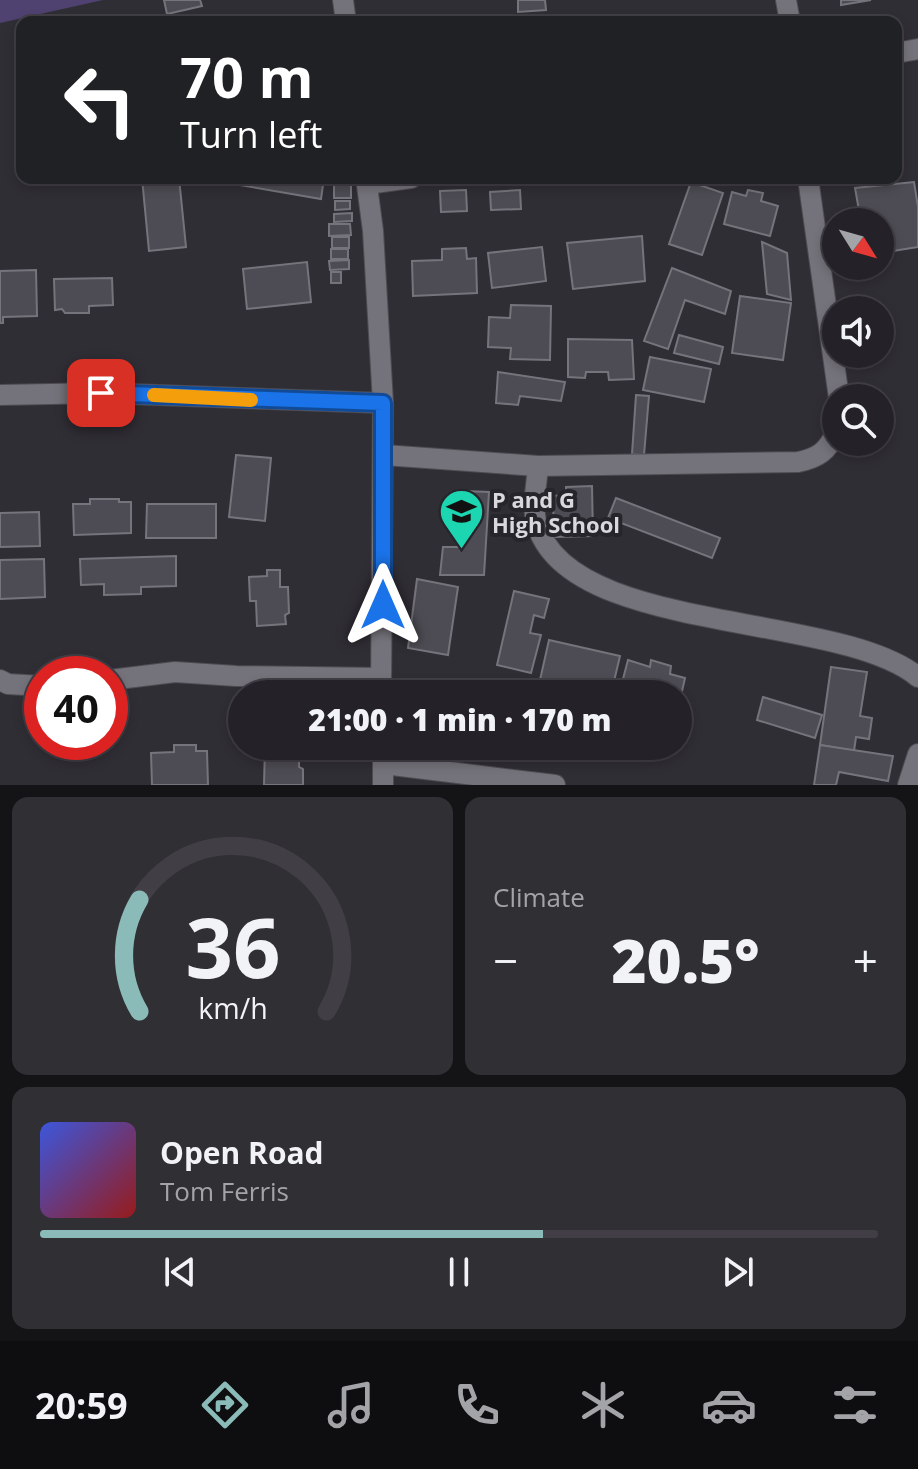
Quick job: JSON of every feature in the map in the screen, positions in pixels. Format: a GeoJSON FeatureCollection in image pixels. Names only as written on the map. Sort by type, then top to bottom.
{"type":"FeatureCollection","features":[{"type":"Feature","properties":{"kind":"street"},"geometry":{"type":"LineString","coordinates":[[366,184],[373,231],[383,403],[381,680]]}},
{"type":"Feature","properties":{"kind":"street"},"geometry":{"type":"LineString","coordinates":[[809,184],[837,384]]}},
{"type":"Feature","properties":{"kind":"street"},"geometry":{"type":"LineString","coordinates":[[0,395],[101,393],[383,403]]}},
{"type":"Feature","properties":{"kind":"street"},"geometry":{"type":"LineString","coordinates":[[384,455],[538,466],[798,462],[815,459],[822,453]]}},
{"type":"Feature","properties":{"kind":"street"},"geometry":{"type":"LineString","coordinates":[[538,466],[535,520],[545,541],[560,560],[590,582],[631,597],[720,620],[875,653],[907,667],[918,677]]}},
{"type":"Feature","properties":{"kind":"street"},"geometry":{"type":"LineString","coordinates":[[128,678],[175,672],[294,680]]}},
{"type":"Feature","properties":{"kind":"street"},"geometry":{"type":"LineString","coordinates":[[0,680],[24,685]]}},
{"type":"Feature","properties":{"kind":"street"},"geometry":{"type":"LineString","coordinates":[[908,785],[918,754]]}},
{"type":"Feature","properties":{"kind":"street"},"geometry":{"type":"LineString","coordinates":[[383,785],[384,760]]}},
{"type":"Feature","properties":{"kind":"street"},"geometry":{"type":"LineString","coordinates":[[412,760],[555,785]]}},
{"type":"Feature","properties":{"kind":"shaded area"},"geometry":{"type":"Polygon","coordinates":[[[0,0],[103,0],[31,16],[16,16],[16,19],[0,23],[0,0]]]}},
{"type":"Feature","properties":{"kind":"building"},"geometry":{"type":"Polygon","coordinates":[[[164,0],[200,0],[202,6],[167,14],[164,0]]]}},
{"type":"Feature","properties":{"kind":"building"},"geometry":{"type":"Polygon","coordinates":[[[518,0],[545,0],[546,10],[518,12],[518,0]]]}},
{"type":"Feature","properties":{"kind":"building"},"geometry":{"type":"Polygon","coordinates":[[[841,0],[871,0],[841,5],[841,0]]]}},
{"type":"Feature","properties":{"kind":"building"},"geometry":{"type":"Polygon","coordinates":[[[914,182],[918,207],[918,247],[894,251],[894,208],[859,208],[855,188],[914,182]]]}},
{"type":"Feature","properties":{"kind":"building"},"geometry":{"type":"Polygon","coordinates":[[[143,184],[180,184],[186,247],[149,251],[143,184]]]}},
{"type":"Feature","properties":{"kind":"building"},"geometry":{"type":"Polygon","coordinates":[[[234,184],[323,184],[321,199],[234,184]]]}},
{"type":"Feature","properties":{"kind":"building"},"geometry":{"type":"Polygon","coordinates":[[[334,184],[351,184],[351,198],[334,198],[334,184]]]}},
{"type":"Feature","properties":{"kind":"building"},"geometry":{"type":"Polygon","coordinates":[[[690,184],[723,193],[702,255],[669,244],[690,184]]]}},
{"type":"Feature","properties":{"kind":"building"},"geometry":{"type":"Polygon","coordinates":[[[466,190],[467,211],[441,212],[440,191],[466,190]]]}},
{"type":"Feature","properties":{"kind":"building"},"geometry":{"type":"Polygon","coordinates":[[[520,190],[521,209],[491,210],[490,192],[520,190]]]}},
{"type":"Feature","properties":{"kind":"building"},"geometry":{"type":"Polygon","coordinates":[[[748,190],[763,193],[761,201],[778,206],[770,236],[724,224],[732,192],[746,196],[748,190]]]}},
{"type":"Feature","properties":{"kind":"building"},"geometry":{"type":"Polygon","coordinates":[[[335,201],[350,201],[350,209],[335,210],[335,201]]]}},
{"type":"Feature","properties":{"kind":"building"},"geometry":{"type":"Polygon","coordinates":[[[352,213],[352,221],[334,222],[334,214],[352,213]]]}},
{"type":"Feature","properties":{"kind":"building"},"geometry":{"type":"Polygon","coordinates":[[[329,224],[350,224],[351,235],[329,236],[329,224]]]}},
{"type":"Feature","properties":{"kind":"building"},"geometry":{"type":"Polygon","coordinates":[[[642,236],[645,281],[573,289],[567,243],[642,236]]]}},
{"type":"Feature","properties":{"kind":"building"},"geometry":{"type":"Polygon","coordinates":[[[332,237],[349,237],[349,248],[332,248],[332,237]]]}},
{"type":"Feature","properties":{"kind":"building"},"geometry":{"type":"Polygon","coordinates":[[[762,242],[787,253],[791,300],[767,294],[762,242]]]}},
{"type":"Feature","properties":{"kind":"building"},"geometry":{"type":"Polygon","coordinates":[[[542,247],[546,281],[492,288],[488,253],[542,247]]]}},
{"type":"Feature","properties":{"kind":"building"},"geometry":{"type":"Polygon","coordinates":[[[466,248],[467,259],[476,258],[477,293],[413,296],[412,261],[442,260],[442,249],[466,248]]]}},
{"type":"Feature","properties":{"kind":"building"},"geometry":{"type":"Polygon","coordinates":[[[331,249],[348,249],[348,259],[331,259],[331,249]]]}},
{"type":"Feature","properties":{"kind":"building"},"geometry":{"type":"Polygon","coordinates":[[[349,260],[349,269],[330,270],[329,261],[349,260]]]}},
{"type":"Feature","properties":{"kind":"building"},"geometry":{"type":"Polygon","coordinates":[[[307,262],[311,302],[247,309],[243,269],[307,262]]]}},
{"type":"Feature","properties":{"kind":"building"},"geometry":{"type":"Polygon","coordinates":[[[672,268],[731,291],[725,314],[685,300],[668,349],[644,341],[672,268]]]}},
{"type":"Feature","properties":{"kind":"building"},"geometry":{"type":"Polygon","coordinates":[[[36,270],[37,316],[3,317],[3,323],[0,323],[0,271],[36,270]]]}},
{"type":"Feature","properties":{"kind":"building"},"geometry":{"type":"Polygon","coordinates":[[[331,272],[341,272],[341,283],[331,283],[331,272]]]}},
{"type":"Feature","properties":{"kind":"building"},"geometry":{"type":"Polygon","coordinates":[[[112,278],[113,305],[89,306],[89,313],[55,310],[54,279],[112,278]]]}},
{"type":"Feature","properties":{"kind":"building"},"geometry":{"type":"Polygon","coordinates":[[[740,296],[791,303],[783,360],[732,353],[740,296]]]}},
{"type":"Feature","properties":{"kind":"building"},"geometry":{"type":"Polygon","coordinates":[[[511,305],[551,306],[550,360],[510,359],[511,348],[488,347],[489,317],[510,318],[511,305]]]}},
{"type":"Feature","properties":{"kind":"building"},"geometry":{"type":"Polygon","coordinates":[[[679,335],[723,347],[719,364],[674,353],[679,335]]]}},
{"type":"Feature","properties":{"kind":"building"},"geometry":{"type":"Polygon","coordinates":[[[568,339],[632,340],[634,379],[609,380],[608,372],[586,372],[585,378],[568,377],[568,339]]]}},
{"type":"Feature","properties":{"kind":"building"},"geometry":{"type":"Polygon","coordinates":[[[650,357],[711,369],[704,402],[643,390],[650,357]]]}},
{"type":"Feature","properties":{"kind":"building"},"geometry":{"type":"Polygon","coordinates":[[[498,372],[565,382],[561,401],[520,396],[518,405],[496,403],[498,372]]]}},
{"type":"Feature","properties":{"kind":"building"},"geometry":{"type":"Polygon","coordinates":[[[636,395],[649,396],[644,455],[632,454],[636,395]]]}},
{"type":"Feature","properties":{"kind":"building"},"geometry":{"type":"Polygon","coordinates":[[[236,455],[271,458],[265,521],[229,517],[236,455]]]}},
{"type":"Feature","properties":{"kind":"building"},"geometry":{"type":"Polygon","coordinates":[[[592,486],[593,536],[554,537],[553,496],[566,495],[566,487],[592,486]]]}},
{"type":"Feature","properties":{"kind":"building"},"geometry":{"type":"Polygon","coordinates":[[[464,491],[489,492],[484,575],[440,575],[443,547],[458,547],[464,491]]]}},
{"type":"Feature","properties":{"kind":"building"},"geometry":{"type":"Polygon","coordinates":[[[616,498],[720,538],[712,558],[608,518],[616,498]]]}},
{"type":"Feature","properties":{"kind":"building"},"geometry":{"type":"Polygon","coordinates":[[[90,499],[131,502],[131,533],[74,535],[73,504],[90,504],[90,499]]]}},
{"type":"Feature","properties":{"kind":"building"},"geometry":{"type":"Polygon","coordinates":[[[147,504],[216,504],[216,538],[146,538],[147,504]]]}},
{"type":"Feature","properties":{"kind":"building"},"geometry":{"type":"Polygon","coordinates":[[[39,512],[40,546],[0,547],[0,513],[39,512]]]}},
{"type":"Feature","properties":{"kind":"building"},"geometry":{"type":"Polygon","coordinates":[[[176,556],[176,586],[141,587],[141,594],[104,595],[104,584],[81,585],[80,559],[176,556]]]}},
{"type":"Feature","properties":{"kind":"building"},"geometry":{"type":"Polygon","coordinates":[[[44,559],[45,597],[0,599],[0,560],[44,559]]]}},
{"type":"Feature","properties":{"kind":"building"},"geometry":{"type":"Polygon","coordinates":[[[267,570],[280,570],[280,587],[288,587],[289,613],[285,615],[286,624],[257,626],[256,601],[250,601],[249,577],[267,576],[267,570]]]}},
{"type":"Feature","properties":{"kind":"building"},"geometry":{"type":"Polygon","coordinates":[[[417,579],[458,587],[448,655],[408,648],[417,579]]]}},
{"type":"Feature","properties":{"kind":"building"},"geometry":{"type":"Polygon","coordinates":[[[514,591],[549,599],[544,618],[534,615],[530,633],[541,635],[531,673],[497,665],[514,591]]]}},
{"type":"Feature","properties":{"kind":"building"},"geometry":{"type":"Polygon","coordinates":[[[549,640],[620,656],[614,680],[540,680],[549,640]]]}},
{"type":"Feature","properties":{"kind":"building"},"geometry":{"type":"Polygon","coordinates":[[[628,660],[650,667],[651,660],[671,666],[670,674],[685,678],[685,680],[623,680],[628,660]]]}},
{"type":"Feature","properties":{"kind":"building"},"geometry":{"type":"Polygon","coordinates":[[[831,667],[867,672],[860,716],[872,718],[869,739],[856,737],[854,751],[820,745],[831,667]]]}},
{"type":"Feature","properties":{"kind":"building"},"geometry":{"type":"Polygon","coordinates":[[[763,697],[822,715],[815,738],[757,720],[763,697]]]}},
{"type":"Feature","properties":{"kind":"building"},"geometry":{"type":"Polygon","coordinates":[[[174,745],[196,745],[196,751],[207,751],[208,785],[152,785],[151,753],[174,752],[174,745]]]}},
{"type":"Feature","properties":{"kind":"building"},"geometry":{"type":"Polygon","coordinates":[[[820,745],[893,756],[888,781],[839,772],[836,785],[814,785],[820,745]]]}},
{"type":"Feature","properties":{"kind":"building"},"geometry":{"type":"Polygon","coordinates":[[[265,760],[299,760],[299,767],[303,769],[303,785],[264,785],[265,760]]]}},
{"type":"Feature","properties":{"kind":"slow traffic"},"geometry":{"type":"LineString","coordinates":[[154,395],[251,400]]}},
{"type":"Feature","properties":{"kind":"place","name":"P and G High School"},"geometry":{"type":"Point","coordinates":[461,551]}},
{"type":"Feature","properties":{"kind":"route"},"geometry":{"type":"LineString","coordinates":[[101,393],[383,403],[383,605]]}}]}
